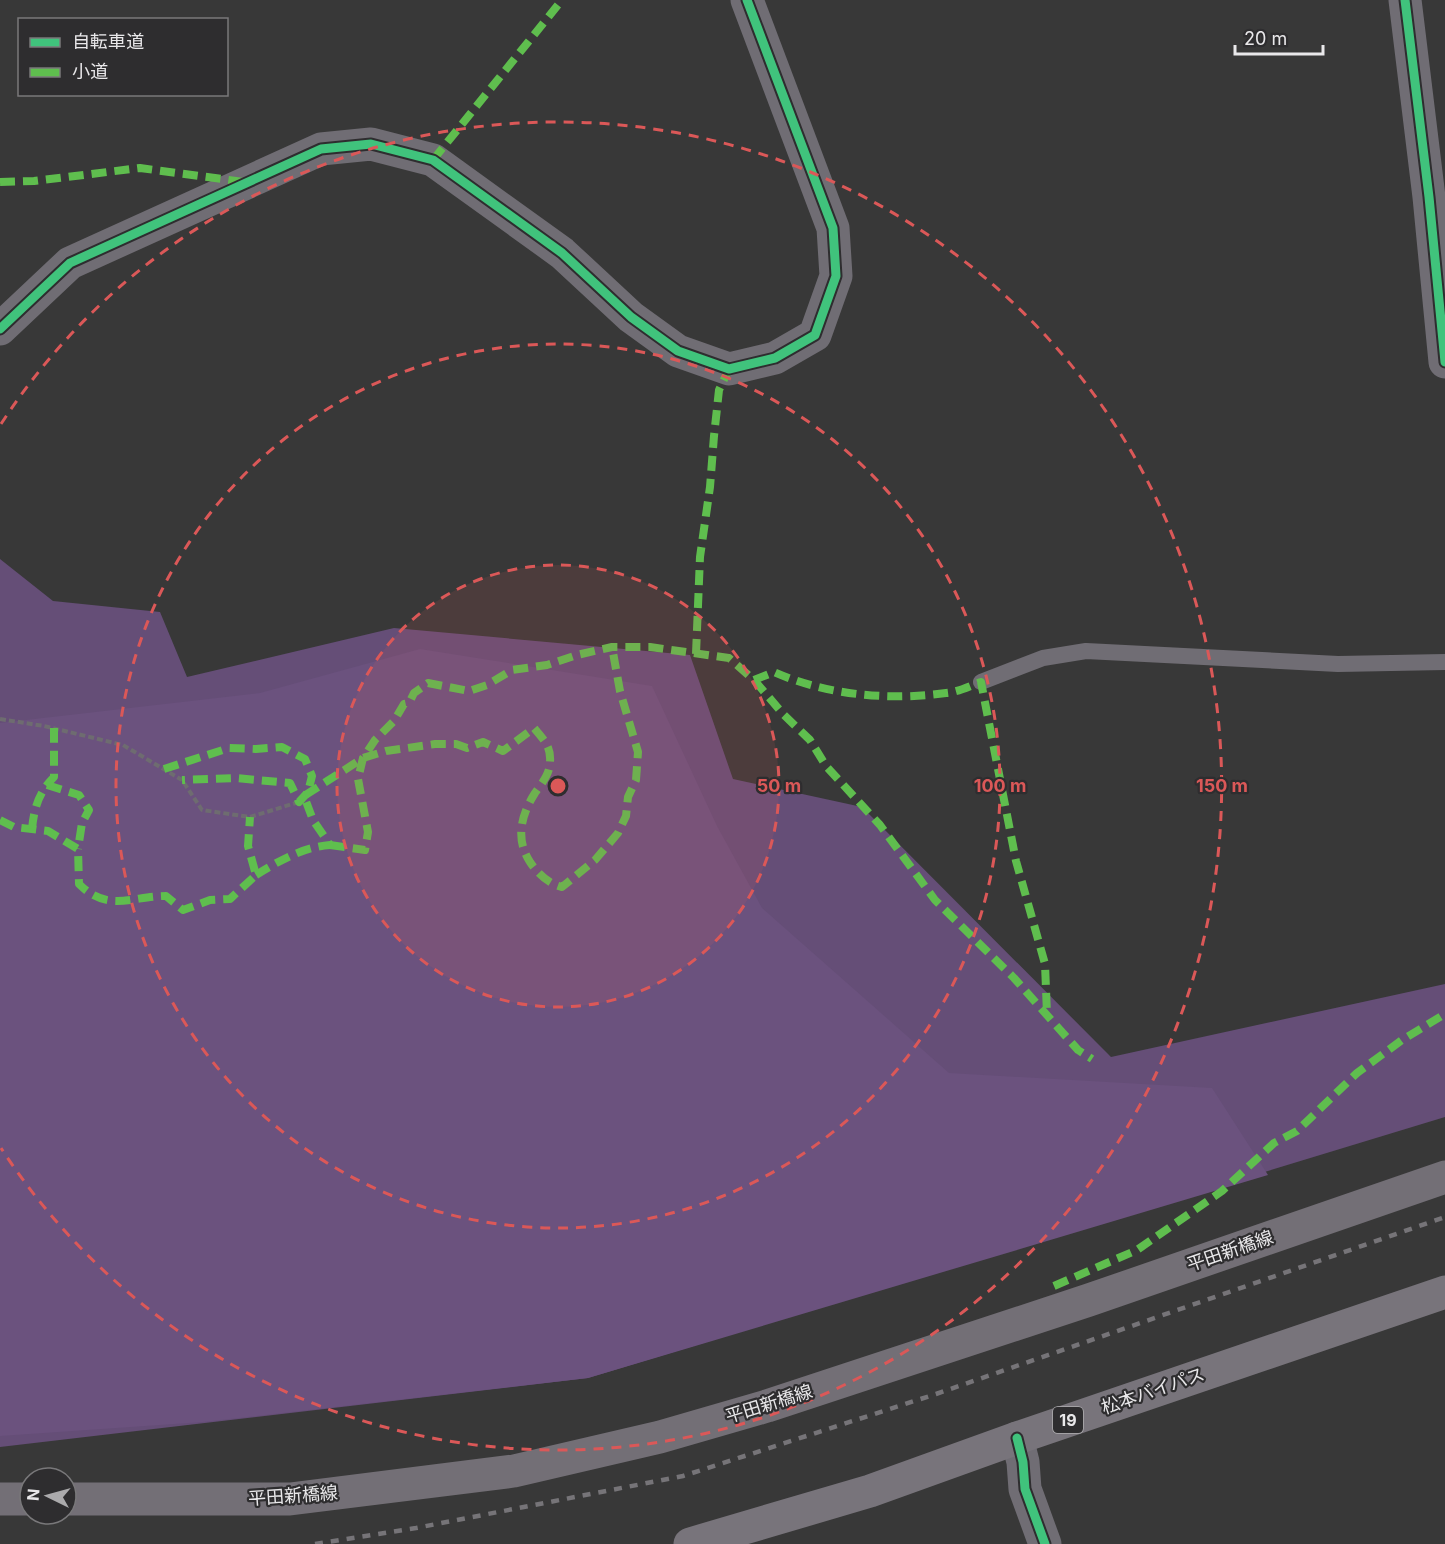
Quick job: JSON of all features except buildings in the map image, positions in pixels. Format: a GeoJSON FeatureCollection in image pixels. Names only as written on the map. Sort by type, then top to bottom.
{"type":"FeatureCollection","features":[{"type":"Feature","properties":{"kind":"highway","name":"松本バイパス"},"geometry":{"type":"LineString","coordinates":[[690,1544],[870,1491],[1017,1438],[1445,1292]]}},
{"type":"Feature","properties":{"kind":"main road","name":"平田新橋線"},"geometry":{"type":"LineString","coordinates":[[78,1499],[290,1499],[514,1471],[660,1437],[767,1406],[1089,1300],[1445,1177]]}},
{"type":"Feature","properties":{"kind":"main road"},"geometry":{"type":"LineString","coordinates":[[0,1499],[18,1499]]}},
{"type":"Feature","properties":{"kind":"street"},"geometry":{"type":"LineString","coordinates":[[0,329],[70,263],[321,149],[371,144],[433,160],[562,253],[632,317],[678,351],[729,369],[775,358],[815,335],[836,276],[833,228],[747,0]]}},
{"type":"Feature","properties":{"kind":"street"},"geometry":{"type":"LineString","coordinates":[[1405,0],[1429,197],[1445,362]]}},
{"type":"Feature","properties":{"kind":"street"},"geometry":{"type":"LineString","coordinates":[[1017,1438],[1023,1462],[1025,1489],[1045,1544]]}},
{"type":"Feature","properties":{"kind":"lane"},"geometry":{"type":"LineString","coordinates":[[981,682],[1043,658],[1086,651],[1276,663],[1445,662]]}},
{"type":"Feature","properties":{"kind":"path"},"geometry":{"type":"LineString","coordinates":[[0,719],[44,726],[123,745],[182,780],[202,810],[250,817],[299,802]]}},
{"type":"Feature","properties":{"kind":"shaded area"},"geometry":{"type":"Polygon","coordinates":[[[0,559],[53,601],[160,612],[187,677],[394,628],[690,655],[733,779],[862,807],[1111,1057],[1445,984],[1445,1117],[588,1378],[0,1447],[0,559]]]}},
{"type":"Feature","properties":{"kind":"shaded area"},"geometry":{"type":"Polygon","coordinates":[[[420,649],[652,686],[717,826],[762,908],[949,1073],[1212,1088],[1268,1175],[588,1378],[203,1422],[0,1436],[0,723],[260,693],[420,649]]]}},
{"type":"Feature","properties":{"kind":"railway"},"geometry":{"type":"LineString","coordinates":[[315,1544],[416,1528],[683,1476],[936,1394],[1445,1217]]}},
{"type":"Feature","properties":{"kind":"marked path"},"geometry":{"type":"LineString","coordinates":[[433,160],[562,0]]}},
{"type":"Feature","properties":{"kind":"marked path"},"geometry":{"type":"LineString","coordinates":[[0,182],[34,181],[140,168],[244,182]]}},
{"type":"Feature","properties":{"kind":"marked path"},"geometry":{"type":"LineString","coordinates":[[696,654],[700,557],[710,487],[719,390],[729,369]]}},
{"type":"Feature","properties":{"kind":"marked path"},"geometry":{"type":"LineString","coordinates":[[330,845],[365,850],[368,832],[358,779],[363,758],[375,740],[394,721],[404,704],[409,703],[414,693],[428,683],[469,691],[487,685],[512,670],[547,665],[612,647],[650,647],[729,658],[754,680],[784,715],[810,740],[826,766],[880,825],[935,900],[1014,978],[1078,1050],[1092,1059]]}},
{"type":"Feature","properties":{"kind":"marked path"},"geometry":{"type":"LineString","coordinates":[[256,875],[301,852],[330,845],[313,820],[304,796],[363,758],[386,751],[435,744],[456,744],[467,748],[483,742],[503,751],[534,728],[548,746],[550,762],[547,775],[530,801],[523,818],[522,845],[537,871],[548,881],[562,887],[595,860],[618,833],[626,816],[628,797],[636,780],[638,752],[620,691],[612,647]]}},
{"type":"Feature","properties":{"kind":"marked path"},"geometry":{"type":"LineString","coordinates":[[754,680],[774,672],[794,680],[837,691],[881,696],[950,692],[981,682],[1016,861],[1045,964],[1047,1014]]}},
{"type":"Feature","properties":{"kind":"marked path"},"geometry":{"type":"LineString","coordinates":[[32,829],[38,801],[54,777],[54,728]]}},
{"type":"Feature","properties":{"kind":"marked path"},"geometry":{"type":"LineString","coordinates":[[164,769],[229,748],[282,747],[305,759],[312,776],[308,792],[299,802],[290,783],[235,778],[182,780]]}},
{"type":"Feature","properties":{"kind":"marked path"},"geometry":{"type":"LineString","coordinates":[[47,785],[79,795],[89,810],[82,823],[78,849]]}},
{"type":"Feature","properties":{"kind":"marked path"},"geometry":{"type":"LineString","coordinates":[[0,820],[14,827],[48,831],[78,849],[79,884],[100,898],[121,901],[166,896],[183,910],[210,900],[230,899],[256,875],[248,846],[250,817]]}},
{"type":"Feature","properties":{"kind":"marked path"},"geometry":{"type":"LineString","coordinates":[[1054,1286],[1137,1250],[1222,1191],[1274,1143],[1297,1131],[1357,1073],[1402,1040],[1445,1014]]}},
{"type":"Feature","properties":{"kind":"cycle path"},"geometry":{"type":"LineString","coordinates":[[0,329],[70,263],[321,149],[371,144],[433,160],[562,253],[631,317],[678,351],[729,369],[775,358],[815,335],[836,276],[833,228],[747,0]]}},
{"type":"Feature","properties":{"kind":"cycle path"},"geometry":{"type":"LineString","coordinates":[[1405,0],[1429,197],[1445,362]]}},
{"type":"Feature","properties":{"kind":"cycle path"},"geometry":{"type":"LineString","coordinates":[[1017,1438],[1023,1462],[1025,1489],[1045,1544]]}}]}
